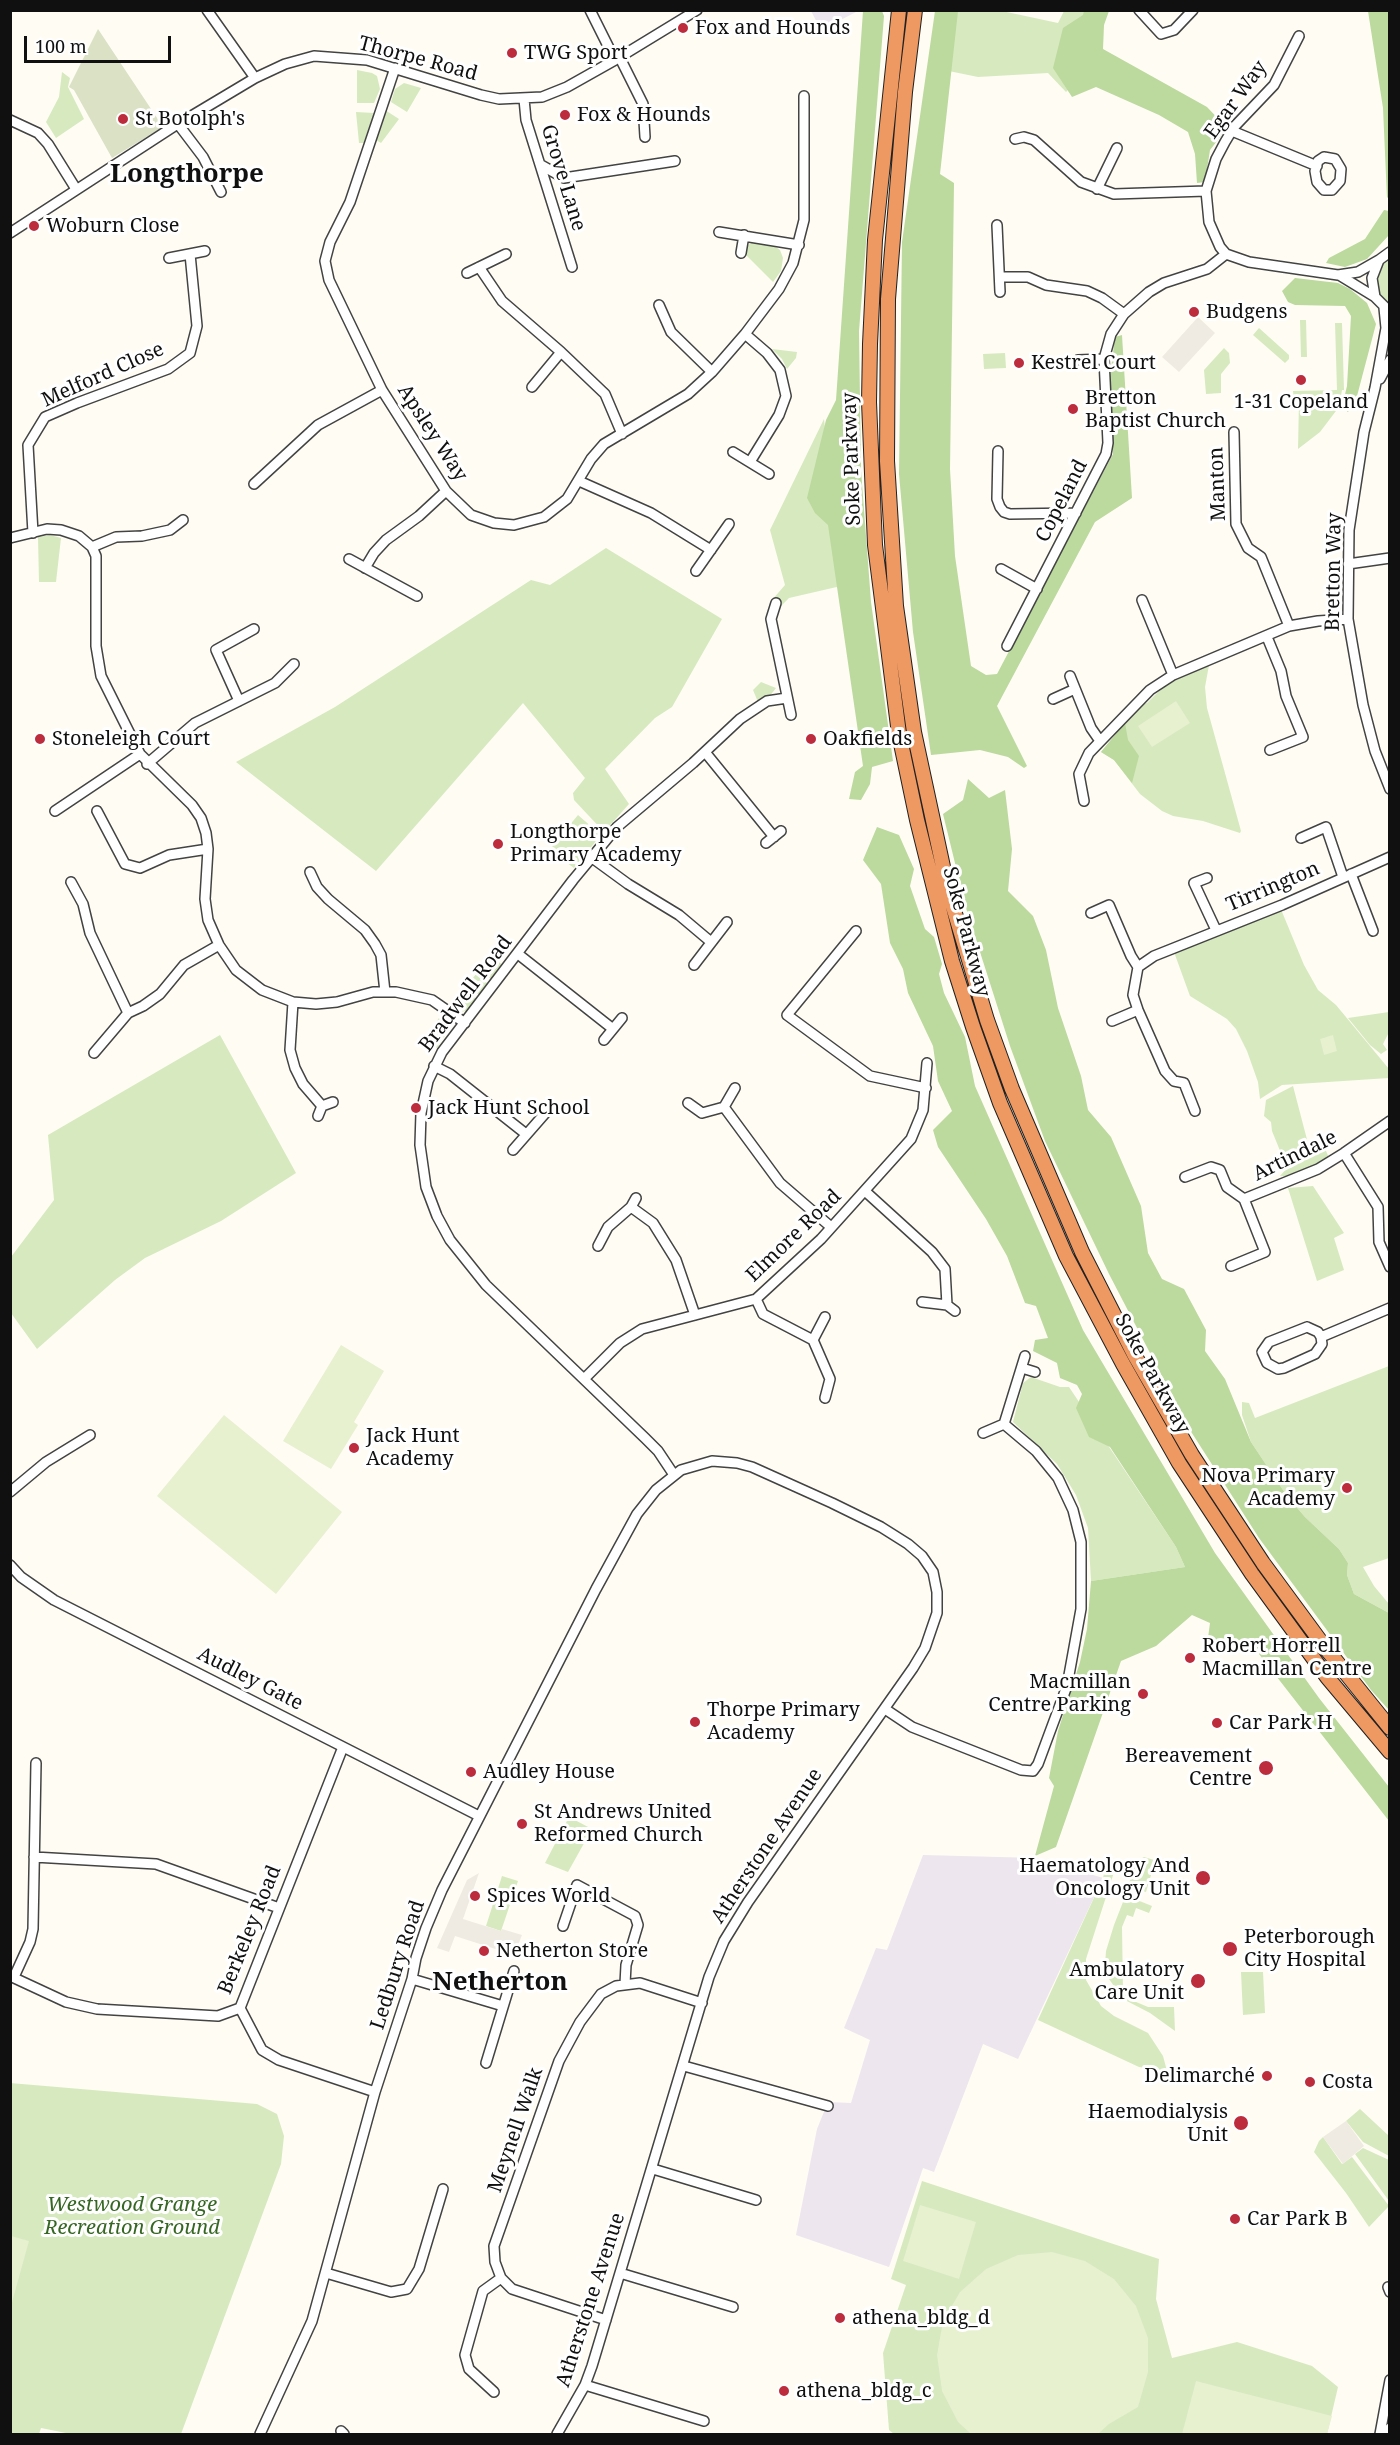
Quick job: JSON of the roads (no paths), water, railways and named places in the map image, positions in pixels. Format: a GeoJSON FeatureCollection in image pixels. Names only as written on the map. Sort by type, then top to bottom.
{"type":"FeatureCollection","features":[{"type":"Feature","properties":{"kind":"highway","name":"Soke Parkway"},"geometry":{"type":"LineString","coordinates":[[898,10],[875,240],[870,344],[868,402],[874,545],[899,734],[929,872],[952,961],[1000,1103],[1066,1256],[1123,1364],[1179,1463],[1252,1574],[1327,1677],[1389,1752]]}},
{"type":"Feature","properties":{"kind":"highway","name":"Soke Parkway"},"geometry":{"type":"LineString","coordinates":[[916,10],[905,92],[888,299],[886,366],[888,481],[896,606],[914,732],[948,890],[987,1020],[1012,1089],[1082,1252],[1135,1356],[1192,1455],[1263,1563],[1324,1646],[1389,1728]]}},
{"type":"Feature","properties":{"kind":"street"},"geometry":{"type":"LineString","coordinates":[[207,10],[255,78]]}},
{"type":"Feature","properties":{"kind":"street"},"geometry":{"type":"LineString","coordinates":[[590,10],[643,104],[645,137]]}},
{"type":"Feature","properties":{"kind":"street","name":"Thorpe Road"},"geometry":{"type":"LineString","coordinates":[[10,233],[178,124],[255,78],[285,64],[314,56],[367,60],[499,99],[542,97],[567,87],[617,59],[697,10]]}},
{"type":"Feature","properties":{"kind":"street"},"geometry":{"type":"LineString","coordinates":[[1139,10],[1161,34],[1174,30],[1193,10]]}},
{"type":"Feature","properties":{"kind":"street","name":"Egar Way"},"geometry":{"type":"LineString","coordinates":[[1226,254],[1220,248],[1209,222],[1206,192],[1216,159],[1232,131],[1274,85],[1299,36]]}},
{"type":"Feature","properties":{"kind":"street","name":"Apsley Way"},"geometry":{"type":"LineString","coordinates":[[395,68],[350,202],[330,243],[325,261],[329,280],[382,390],[446,491],[471,515],[494,523],[514,525],[544,516],[567,500],[591,459],[604,444],[688,394],[712,372],[745,334],[785,279],[799,245],[804,220],[804,96]]}},
{"type":"Feature","properties":{"kind":"street","name":"Grove Lane"},"geometry":{"type":"LineString","coordinates":[[524,99],[526,120],[572,267]]}},
{"type":"Feature","properties":{"kind":"street"},"geometry":{"type":"LineString","coordinates":[[10,120],[38,133],[48,144],[76,189]]}},
{"type":"Feature","properties":{"kind":"street"},"geometry":{"type":"LineString","coordinates":[[178,124],[203,157],[221,192]]}},
{"type":"Feature","properties":{"kind":"street"},"geometry":{"type":"LineString","coordinates":[[1232,131],[1317,166]]}},
{"type":"Feature","properties":{"kind":"street"},"geometry":{"type":"LineString","coordinates":[[1015,139],[1024,137],[1034,140],[1081,182],[1114,194],[1206,192]]}},
{"type":"Feature","properties":{"kind":"street"},"geometry":{"type":"LineString","coordinates":[[1097,189],[1117,148]]}},
{"type":"Feature","properties":{"kind":"street"},"geometry":{"type":"LineString","coordinates":[[541,165],[564,178],[675,161]]}},
{"type":"Feature","properties":{"kind":"street"},"geometry":{"type":"LineString","coordinates":[[997,225],[1000,292]]}},
{"type":"Feature","properties":{"kind":"street"},"geometry":{"type":"LineString","coordinates":[[719,232],[799,245]]}},
{"type":"Feature","properties":{"kind":"street"},"geometry":{"type":"LineString","coordinates":[[741,253],[744,235]]}},
{"type":"Feature","properties":{"kind":"street"},"geometry":{"type":"LineString","coordinates":[[169,258],[205,251]]}},
{"type":"Feature","properties":{"kind":"street"},"geometry":{"type":"LineString","coordinates":[[1226,254],[1249,262],[1338,275],[1358,272],[1389,252]]}},
{"type":"Feature","properties":{"kind":"street","name":"Melford Close"},"geometry":{"type":"LineString","coordinates":[[33,533],[28,445],[45,417],[168,369],[190,353],[197,326],[190,254]]}},
{"type":"Feature","properties":{"kind":"street"},"geometry":{"type":"LineString","coordinates":[[467,273],[506,254]]}},
{"type":"Feature","properties":{"kind":"street","name":"Copeland"},"geometry":{"type":"LineString","coordinates":[[1007,646],[1101,464],[1108,443],[1104,359],[1111,334],[1132,305],[1164,283],[1207,269],[1226,254]]}},
{"type":"Feature","properties":{"kind":"street"},"geometry":{"type":"LineString","coordinates":[[1375,297],[1372,278],[1379,260]]}},
{"type":"Feature","properties":{"kind":"street"},"geometry":{"type":"LineString","coordinates":[[480,267],[502,301],[605,394],[622,434]]}},
{"type":"Feature","properties":{"kind":"street"},"geometry":{"type":"LineString","coordinates":[[1338,275],[1364,288],[1387,310]]}},
{"type":"Feature","properties":{"kind":"street"},"geometry":{"type":"LineString","coordinates":[[1000,277],[1028,277],[1046,285],[1087,291],[1102,298],[1124,314]]}},
{"type":"Feature","properties":{"kind":"street"},"geometry":{"type":"LineString","coordinates":[[659,305],[671,332],[712,372]]}},
{"type":"Feature","properties":{"kind":"street","name":"Bretton Way"},"geometry":{"type":"LineString","coordinates":[[1387,310],[1386,328],[1360,458],[1349,530],[1348,619],[1363,705],[1375,751],[1389,789]]}},
{"type":"Feature","properties":{"kind":"street"},"geometry":{"type":"LineString","coordinates":[[745,334],[767,353],[780,370],[786,396],[778,415],[750,462]]}},
{"type":"Feature","properties":{"kind":"street"},"geometry":{"type":"LineString","coordinates":[[532,387],[561,352]]}},
{"type":"Feature","properties":{"kind":"street"},"geometry":{"type":"LineString","coordinates":[[1078,360],[1104,359]]}},
{"type":"Feature","properties":{"kind":"street","name":"Bretton Way"},"geometry":{"type":"LineString","coordinates":[[1375,388],[1389,360]]}},
{"type":"Feature","properties":{"kind":"street"},"geometry":{"type":"LineString","coordinates":[[254,484],[318,425],[382,390]]}},
{"type":"Feature","properties":{"kind":"street","name":"Manton"},"geometry":{"type":"LineString","coordinates":[[1234,432],[1236,524],[1248,548],[1261,557],[1289,626]]}},
{"type":"Feature","properties":{"kind":"street"},"geometry":{"type":"LineString","coordinates":[[998,451],[998,499],[1004,512],[1011,514],[1076,513]]}},
{"type":"Feature","properties":{"kind":"street"},"geometry":{"type":"LineString","coordinates":[[733,452],[768,474]]}},
{"type":"Feature","properties":{"kind":"street"},"geometry":{"type":"LineString","coordinates":[[579,481],[651,513],[711,550]]}},
{"type":"Feature","properties":{"kind":"street"},"geometry":{"type":"LineString","coordinates":[[365,568],[374,553],[386,540],[419,516],[446,491]]}},
{"type":"Feature","properties":{"kind":"street"},"geometry":{"type":"LineString","coordinates":[[92,547],[116,537],[142,536],[170,530],[183,520]]}},
{"type":"Feature","properties":{"kind":"street"},"geometry":{"type":"LineString","coordinates":[[696,571],[729,524]]}},
{"type":"Feature","properties":{"kind":"street"},"geometry":{"type":"LineString","coordinates":[[10,538],[47,530],[70,532],[92,547],[96,556],[96,646],[101,676],[147,764],[192,805],[201,818],[206,833],[208,920],[219,945],[236,970],[248,981],[279,999],[316,1004],[337,1002],[373,993],[415,995],[432,1000],[465,1023]]}},
{"type":"Feature","properties":{"kind":"street"},"geometry":{"type":"LineString","coordinates":[[1348,564],[1389,558]]}},
{"type":"Feature","properties":{"kind":"street"},"geometry":{"type":"LineString","coordinates":[[349,559],[417,596]]}},
{"type":"Feature","properties":{"kind":"street"},"geometry":{"type":"LineString","coordinates":[[1001,569],[1037,589]]}},
{"type":"Feature","properties":{"kind":"street"},"geometry":{"type":"LineString","coordinates":[[1142,600],[1173,675]]}},
{"type":"Feature","properties":{"kind":"street"},"geometry":{"type":"LineString","coordinates":[[776,603],[771,619],[791,716]]}},
{"type":"Feature","properties":{"kind":"street"},"geometry":{"type":"LineString","coordinates":[[1084,801],[1078,774],[1089,753],[1150,690],[1173,675],[1289,626],[1348,619]]}},
{"type":"Feature","properties":{"kind":"street"},"geometry":{"type":"LineString","coordinates":[[239,700],[216,650],[254,629]]}},
{"type":"Feature","properties":{"kind":"street"},"geometry":{"type":"LineString","coordinates":[[1267,637],[1281,670],[1286,696],[1303,737],[1270,750]]}},
{"type":"Feature","properties":{"kind":"street"},"geometry":{"type":"LineString","coordinates":[[147,764],[195,723],[275,683],[294,664]]}},
{"type":"Feature","properties":{"kind":"street"},"geometry":{"type":"LineString","coordinates":[[1070,676],[1091,728],[1100,741]]}},
{"type":"Feature","properties":{"kind":"street"},"geometry":{"type":"LineString","coordinates":[[1053,699],[1075,689]]}},
{"type":"Feature","properties":{"kind":"street","name":"Bradwell Road"},"geometry":{"type":"LineString","coordinates":[[674,1475],[658,1452],[486,1285],[450,1240],[437,1216],[426,1187],[420,1145],[426,1090],[434,1066],[465,1023],[591,857],[624,820],[751,710],[766,701],[787,698]]}},
{"type":"Feature","properties":{"kind":"street"},"geometry":{"type":"LineString","coordinates":[[705,752],[774,837]]}},
{"type":"Feature","properties":{"kind":"street"},"geometry":{"type":"LineString","coordinates":[[55,811],[140,754]]}},
{"type":"Feature","properties":{"kind":"street"},"geometry":{"type":"LineString","coordinates":[[97,811],[125,864],[140,868],[169,855],[207,849]]}},
{"type":"Feature","properties":{"kind":"street","name":"Tirrington"},"geometry":{"type":"LineString","coordinates":[[1301,838],[1326,827],[1373,930]]}},
{"type":"Feature","properties":{"kind":"street"},"geometry":{"type":"LineString","coordinates":[[591,857],[628,884],[679,915],[711,942]]}},
{"type":"Feature","properties":{"kind":"street","name":"Tirrington"},"geometry":{"type":"LineString","coordinates":[[1138,967],[1154,956],[1282,905],[1389,857]]}},
{"type":"Feature","properties":{"kind":"street"},"geometry":{"type":"LineString","coordinates":[[310,872],[316,887],[365,930],[375,944],[381,956],[385,992]]}},
{"type":"Feature","properties":{"kind":"street","name":"Tirrington"},"geometry":{"type":"LineString","coordinates":[[1207,878],[1194,883],[1216,930]]}},
{"type":"Feature","properties":{"kind":"street"},"geometry":{"type":"LineString","coordinates":[[71,882],[83,904],[90,933],[128,1013]]}},
{"type":"Feature","properties":{"kind":"street"},"geometry":{"type":"LineString","coordinates":[[1090,913],[1109,905],[1138,967],[1134,996],[1138,1010],[1165,1071],[1174,1081],[1184,1083],[1195,1111]]}},
{"type":"Feature","properties":{"kind":"street"},"geometry":{"type":"LineString","coordinates":[[694,965],[727,922]]}},
{"type":"Feature","properties":{"kind":"street"},"geometry":{"type":"LineString","coordinates":[[856,931],[787,1015],[870,1076],[926,1088]]}},
{"type":"Feature","properties":{"kind":"street"},"geometry":{"type":"LineString","coordinates":[[94,1053],[128,1013],[160,994],[184,965],[219,945]]}},
{"type":"Feature","properties":{"kind":"street"},"geometry":{"type":"LineString","coordinates":[[518,954],[613,1029]]}},
{"type":"Feature","properties":{"kind":"street"},"geometry":{"type":"LineString","coordinates":[[293,1002],[290,1050],[295,1068],[303,1084],[322,1106]]}},
{"type":"Feature","properties":{"kind":"street"},"geometry":{"type":"LineString","coordinates":[[1112,1021],[1138,1010]]}},
{"type":"Feature","properties":{"kind":"street"},"geometry":{"type":"LineString","coordinates":[[604,1040],[622,1018]]}},
{"type":"Feature","properties":{"kind":"street","name":"Elmore Road"},"geometry":{"type":"LineString","coordinates":[[584,1378],[620,1343],[642,1329],[756,1299],[821,1239],[911,1139],[923,1110],[927,1063]]}},
{"type":"Feature","properties":{"kind":"street"},"geometry":{"type":"LineString","coordinates":[[434,1066],[450,1074],[526,1134]]}},
{"type":"Feature","properties":{"kind":"street"},"geometry":{"type":"LineString","coordinates":[[688,1103],[702,1113],[724,1107],[735,1088]]}},
{"type":"Feature","properties":{"kind":"street"},"geometry":{"type":"LineString","coordinates":[[318,1116],[322,1106],[333,1102]]}},
{"type":"Feature","properties":{"kind":"street"},"geometry":{"type":"LineString","coordinates":[[724,1107],[780,1183],[831,1227]]}},
{"type":"Feature","properties":{"kind":"street"},"geometry":{"type":"LineString","coordinates":[[513,1150],[548,1110]]}},
{"type":"Feature","properties":{"kind":"street","name":"Artindale"},"geometry":{"type":"LineString","coordinates":[[1244,1199],[1318,1169],[1389,1121]]}},
{"type":"Feature","properties":{"kind":"street"},"geometry":{"type":"LineString","coordinates":[[1344,1153],[1378,1207],[1378,1242],[1389,1267]]}},
{"type":"Feature","properties":{"kind":"street","name":"Artindale"},"geometry":{"type":"LineString","coordinates":[[1185,1177],[1211,1167],[1220,1170],[1227,1187],[1244,1199],[1265,1252],[1231,1266]]}},
{"type":"Feature","properties":{"kind":"street"},"geometry":{"type":"LineString","coordinates":[[866,1191],[932,1252],[945,1269],[951,1308],[922,1302]]}},
{"type":"Feature","properties":{"kind":"street"},"geometry":{"type":"LineString","coordinates":[[598,1246],[608,1227],[634,1202],[653,1223],[676,1260],[695,1315]]}},
{"type":"Feature","properties":{"kind":"street"},"geometry":{"type":"LineString","coordinates":[[756,1299],[763,1314],[813,1340],[830,1379],[825,1398]]}},
{"type":"Feature","properties":{"kind":"street"},"geometry":{"type":"LineString","coordinates":[[1321,1337],[1389,1308]]}},
{"type":"Feature","properties":{"kind":"street"},"geometry":{"type":"LineString","coordinates":[[813,1340],[825,1317]]}},
{"type":"Feature","properties":{"kind":"street"},"geometry":{"type":"LineString","coordinates":[[1303,1328],[1313,1329],[1321,1337],[1322,1344],[1315,1354],[1284,1368],[1273,1367],[1263,1358],[1262,1352],[1269,1342],[1303,1328]]}},
{"type":"Feature","properties":{"kind":"street"},"geometry":{"type":"LineString","coordinates":[[983,1433],[1004,1424],[1025,1356]]}},
{"type":"Feature","properties":{"kind":"street"},"geometry":{"type":"LineString","coordinates":[[1022,1368],[1035,1372]]}},
{"type":"Feature","properties":{"kind":"street"},"geometry":{"type":"LineString","coordinates":[[885,1709],[912,1727],[1021,1770],[1033,1771],[1038,1764],[1066,1686],[1077,1631],[1081,1609],[1081,1542],[1074,1510],[1058,1478],[1036,1451],[1004,1424]]}},
{"type":"Feature","properties":{"kind":"street"},"geometry":{"type":"LineString","coordinates":[[10,1492],[45,1462],[90,1435]]}},
{"type":"Feature","properties":{"kind":"street","name":"Atherstone Avenue"},"geometry":{"type":"LineString","coordinates":[[557,2434],[585,2385],[717,1956],[740,1913],[885,1709],[925,1648],[937,1613],[933,1572],[922,1556],[881,1527],[752,1467],[737,1463],[712,1461],[687,1468],[674,1475]]}},
{"type":"Feature","properties":{"kind":"street","name":"Ledbury Road"},"geometry":{"type":"LineString","coordinates":[[260,2434],[312,2321],[375,2092],[426,1928],[479,1816],[628,1528],[646,1501],[674,1475]]}},
{"type":"Feature","properties":{"kind":"street","name":"Audley Gate"},"geometry":{"type":"LineString","coordinates":[[10,1565],[21,1577],[54,1600],[479,1816]]}},
{"type":"Feature","properties":{"kind":"street","name":"Berkeley Road"},"geometry":{"type":"LineString","coordinates":[[13,1976],[66,2002],[97,2009],[218,2016],[240,2008],[343,1747]]}},
{"type":"Feature","properties":{"kind":"street"},"geometry":{"type":"LineString","coordinates":[[13,1976],[30,1942],[33,1929],[36,1762]]}},
{"type":"Feature","properties":{"kind":"street"},"geometry":{"type":"LineString","coordinates":[[34,1857],[156,1864],[279,1908]]}},
{"type":"Feature","properties":{"kind":"street"},"geometry":{"type":"LineString","coordinates":[[563,1926],[577,1885],[635,1916],[638,1925],[626,1965],[626,1984],[640,1983],[702,2003]]}},
{"type":"Feature","properties":{"kind":"street"},"geometry":{"type":"LineString","coordinates":[[486,2063],[514,1971]]}},
{"type":"Feature","properties":{"kind":"street"},"geometry":{"type":"LineString","coordinates":[[412,1979],[503,2006]]}},
{"type":"Feature","properties":{"kind":"street","name":"Meynell Walk"},"geometry":{"type":"LineString","coordinates":[[501,2278],[495,2262],[494,2246],[559,2061],[580,2022],[601,1994],[616,1986],[626,1984]]}},
{"type":"Feature","properties":{"kind":"street"},"geometry":{"type":"LineString","coordinates":[[240,2008],[262,2050],[279,2060],[375,2092]]}},
{"type":"Feature","properties":{"kind":"street"},"geometry":{"type":"LineString","coordinates":[[684,2066],[828,2106]]}},
{"type":"Feature","properties":{"kind":"street"},"geometry":{"type":"LineString","coordinates":[[652,2169],[756,2200]]}},
{"type":"Feature","properties":{"kind":"street"},"geometry":{"type":"LineString","coordinates":[[326,2273],[391,2292],[407,2289],[419,2269],[443,2189]]}},
{"type":"Feature","properties":{"kind":"street"},"geometry":{"type":"LineString","coordinates":[[620,2273],[733,2307]]}},
{"type":"Feature","properties":{"kind":"street"},"geometry":{"type":"LineString","coordinates":[[494,2392],[469,2369],[465,2355],[483,2291],[501,2278],[512,2289],[606,2320]]}},
{"type":"Feature","properties":{"kind":"street"},"geometry":{"type":"LineString","coordinates":[[1380,2434],[1389,2380]]}},
{"type":"Feature","properties":{"kind":"street"},"geometry":{"type":"LineString","coordinates":[[585,2385],[704,2421]]}},
{"type":"Feature","properties":{"kind":"street"},"geometry":{"type":"LineString","coordinates":[[1389,2428],[1389,2434]]}},
{"type":"Feature","properties":{"kind":"place","name":"Fox and Hounds"},"geometry":{"type":"Point","coordinates":[683,28]}},
{"type":"Feature","properties":{"kind":"place","name":"TWG Sport"},"geometry":{"type":"Point","coordinates":[512,53]}},
{"type":"Feature","properties":{"kind":"place","name":"Fox & Hounds"},"geometry":{"type":"Point","coordinates":[565,115]}},
{"type":"Feature","properties":{"kind":"place","name":"St Botolph's"},"geometry":{"type":"Point","coordinates":[123,119]}},
{"type":"Feature","properties":{"kind":"place","name":"Woburn Close"},"geometry":{"type":"Point","coordinates":[34,226]}},
{"type":"Feature","properties":{"kind":"place","name":"Budgens"},"geometry":{"type":"Point","coordinates":[1194,312]}},
{"type":"Feature","properties":{"kind":"place","name":"Kestrel Court"},"geometry":{"type":"Point","coordinates":[1019,363]}},
{"type":"Feature","properties":{"kind":"place","name":"1-31 Copeland"},"geometry":{"type":"Point","coordinates":[1301,380]}},
{"type":"Feature","properties":{"kind":"place","name":"Bretton Baptist Church"},"geometry":{"type":"Point","coordinates":[1073,409]}},
{"type":"Feature","properties":{"kind":"place","name":"Stoneleigh Court"},"geometry":{"type":"Point","coordinates":[40,739]}},
{"type":"Feature","properties":{"kind":"place","name":"Oakfields"},"geometry":{"type":"Point","coordinates":[811,739]}},
{"type":"Feature","properties":{"kind":"place","name":"Longthorpe Primary Academy"},"geometry":{"type":"Point","coordinates":[498,844]}},
{"type":"Feature","properties":{"kind":"place","name":"Jack Hunt School"},"geometry":{"type":"Point","coordinates":[416,1108]}},
{"type":"Feature","properties":{"kind":"place","name":"Jack Hunt Academy"},"geometry":{"type":"Point","coordinates":[354,1448]}},
{"type":"Feature","properties":{"kind":"place","name":"Nova Primary Academy"},"geometry":{"type":"Point","coordinates":[1347,1488]}},
{"type":"Feature","properties":{"kind":"place","name":"Robert Horrell Macmillan Centre"},"geometry":{"type":"Point","coordinates":[1190,1658]}},
{"type":"Feature","properties":{"kind":"place","name":"Macmillan Centre Parking"},"geometry":{"type":"Point","coordinates":[1143,1694]}},
{"type":"Feature","properties":{"kind":"place","name":"Thorpe Primary Academy"},"geometry":{"type":"Point","coordinates":[695,1722]}},
{"type":"Feature","properties":{"kind":"place","name":"Car Park H"},"geometry":{"type":"Point","coordinates":[1217,1723]}},
{"type":"Feature","properties":{"kind":"place","name":"Bereavement Centre"},"geometry":{"type":"Point","coordinates":[1266,1768]}},
{"type":"Feature","properties":{"kind":"place","name":"Audley House"},"geometry":{"type":"Point","coordinates":[471,1772]}},
{"type":"Feature","properties":{"kind":"place","name":"St Andrews United Reformed Church"},"geometry":{"type":"Point","coordinates":[522,1824]}},
{"type":"Feature","properties":{"kind":"place","name":"Haematology And Oncology Unit"},"geometry":{"type":"Point","coordinates":[1203,1878]}},
{"type":"Feature","properties":{"kind":"place","name":"Spices World"},"geometry":{"type":"Point","coordinates":[475,1896]}},
{"type":"Feature","properties":{"kind":"place","name":"Peterborough City Hospital"},"geometry":{"type":"Point","coordinates":[1230,1949]}},
{"type":"Feature","properties":{"kind":"place","name":"Netherton Store"},"geometry":{"type":"Point","coordinates":[484,1951]}},
{"type":"Feature","properties":{"kind":"place","name":"Ambulatory Care Unit"},"geometry":{"type":"Point","coordinates":[1198,1981]}},
{"type":"Feature","properties":{"kind":"place","name":"Delimarché"},"geometry":{"type":"Point","coordinates":[1267,2076]}},
{"type":"Feature","properties":{"kind":"place","name":"Costa"},"geometry":{"type":"Point","coordinates":[1310,2082]}},
{"type":"Feature","properties":{"kind":"place","name":"Haemodialysis Unit"},"geometry":{"type":"Point","coordinates":[1241,2123]}},
{"type":"Feature","properties":{"kind":"place","name":"Car Park B"},"geometry":{"type":"Point","coordinates":[1235,2219]}},
{"type":"Feature","properties":{"kind":"place","name":"athena_bldg_d"},"geometry":{"type":"Point","coordinates":[840,2318]}},
{"type":"Feature","properties":{"kind":"place","name":"athena_bldg_c"},"geometry":{"type":"Point","coordinates":[784,2391]}},
{"type":"Feature","properties":{"kind":"district","name":"Longthorpe"},"geometry":{"type":"Point","coordinates":[187,175]}},
{"type":"Feature","properties":{"kind":"district","name":"Netherton"},"geometry":{"type":"Point","coordinates":[500,1983]}},
{"type":"Feature","properties":{"kind":"park label","name":"Westwood Grange Recreation Ground"},"geometry":{"type":"Point","coordinates":[132,2216]}}]}
